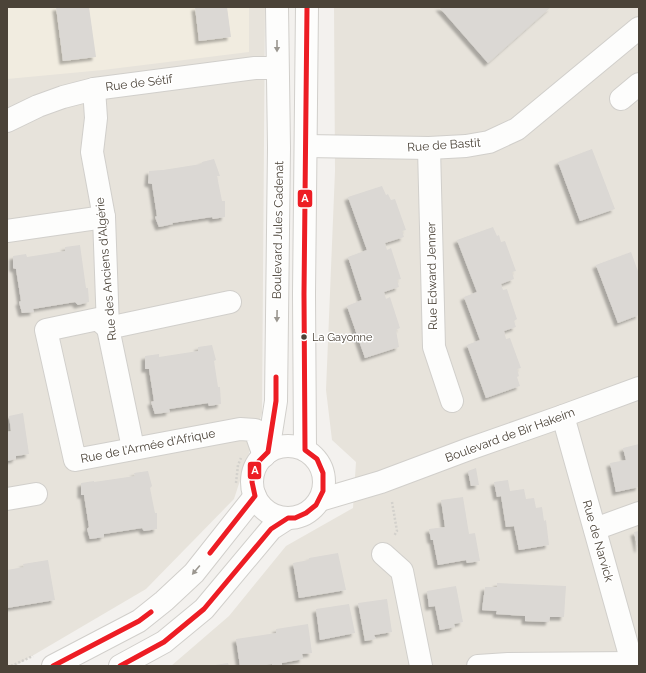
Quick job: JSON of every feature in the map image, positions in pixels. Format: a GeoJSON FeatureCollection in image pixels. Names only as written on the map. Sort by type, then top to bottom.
{"type":"FeatureCollection","features":[{"type":"Feature","properties":{"kind":"street","name":"Boulevard Jules Cadenat"},"geometry":{"type":"LineString","coordinates":[[266,454],[276,402],[279,148],[277,7]]}},
{"type":"Feature","properties":{"kind":"street"},"geometry":{"type":"LineString","coordinates":[[305,450],[304,294],[307,7]]}},
{"type":"Feature","properties":{"kind":"street","name":"Rue de Bastit"},"geometry":{"type":"LineString","coordinates":[[306,146],[429,148],[466,146],[489,142],[517,128],[639,28]]}},
{"type":"Feature","properties":{"kind":"street","name":"Rue de Sétif"},"geometry":{"type":"LineString","coordinates":[[7,121],[38,106],[63,97],[94,89],[255,68],[277,68]]}},
{"type":"Feature","properties":{"kind":"street"},"geometry":{"type":"LineString","coordinates":[[620,99],[639,84]]}},
{"type":"Feature","properties":{"kind":"street","name":"Rue des Anciens d'Algérie"},"geometry":{"type":"LineString","coordinates":[[94,89],[96,118],[92,152],[104,217],[108,328],[133,448]]}},
{"type":"Feature","properties":{"kind":"street","name":"Rue Edward Jenner"},"geometry":{"type":"LineString","coordinates":[[429,148],[434,347],[452,401]]}},
{"type":"Feature","properties":{"kind":"street"},"geometry":{"type":"LineString","coordinates":[[7,231],[104,217]]}},
{"type":"Feature","properties":{"kind":"street"},"geometry":{"type":"LineString","coordinates":[[108,328],[230,302]]}},
{"type":"Feature","properties":{"kind":"street","name":"Rue de l'Armée d'Afrique"},"geometry":{"type":"LineString","coordinates":[[108,328],[98,319],[46,330],[75,460],[240,429],[255,430]]}},
{"type":"Feature","properties":{"kind":"street","name":"Boulevard de Bir Hakeim"},"geometry":{"type":"LineString","coordinates":[[320,500],[381,482],[639,388]]}},
{"type":"Feature","properties":{"kind":"street","name":"Rue de Narvick"},"geometry":{"type":"LineString","coordinates":[[563,416],[632,665]]}},
{"type":"Feature","properties":{"kind":"street"},"geometry":{"type":"LineString","coordinates":[[255,430],[266,454]]}},
{"type":"Feature","properties":{"kind":"street"},"geometry":{"type":"LineString","coordinates":[[45,660],[139,621],[164,601],[194,573],[252,482],[255,467],[266,454],[280,447],[286,446],[292,446],[305,450],[316,459],[323,473],[324,487],[320,500],[312,510],[295,518],[274,516],[246,492]]}},
{"type":"Feature","properties":{"kind":"street","name":"Boulevard de Bir Hakeim"},"geometry":{"type":"LineString","coordinates":[[323,473],[340,479],[381,482]]}},
{"type":"Feature","properties":{"kind":"street"},"geometry":{"type":"LineString","coordinates":[[7,499],[36,494]]}},
{"type":"Feature","properties":{"kind":"street"},"geometry":{"type":"LineString","coordinates":[[595,529],[639,513]]}},
{"type":"Feature","properties":{"kind":"street"},"geometry":{"type":"LineString","coordinates":[[120,666],[164,642],[204,609],[271,529],[288,518]]}},
{"type":"Feature","properties":{"kind":"street"},"geometry":{"type":"LineString","coordinates":[[383,554],[402,571],[421,666]]}},
{"type":"Feature","properties":{"kind":"street"},"geometry":{"type":"LineString","coordinates":[[478,666],[508,664],[632,665]]}},
{"type":"Feature","properties":{"kind":"path"},"geometry":{"type":"LineString","coordinates":[[246,492],[238,465],[255,430]]}},
{"type":"Feature","properties":{"kind":"path"},"geometry":{"type":"LineString","coordinates":[[381,482],[392,502],[397,531],[383,554]]}},
{"type":"Feature","properties":{"kind":"path"},"geometry":{"type":"LineString","coordinates":[[11,666],[45,660]]}},
{"type":"Feature","properties":{"kind":"shaded area"},"geometry":{"type":"Polygon","coordinates":[[[7,7],[265,7],[262,413],[234,499],[146,589],[15,666],[7,666],[7,7]]]}},
{"type":"Feature","properties":{"kind":"shaded area"},"geometry":{"type":"Polygon","coordinates":[[[7,7],[249,7],[249,52],[103,70],[7,79],[7,7]]]}},
{"type":"Feature","properties":{"kind":"shaded area"},"geometry":{"type":"Polygon","coordinates":[[[334,7],[639,7],[639,666],[171,666],[229,616],[286,546],[353,508],[356,462],[332,440],[326,390],[335,171],[334,7]]]}},
{"type":"Feature","properties":{"kind":"building"},"geometry":{"type":"Polygon","coordinates":[[[56,7],[89,7],[96,57],[63,61],[56,7]]]}},
{"type":"Feature","properties":{"kind":"building"},"geometry":{"type":"Polygon","coordinates":[[[195,7],[227,7],[231,37],[199,41],[195,7]]]}},
{"type":"Feature","properties":{"kind":"building"},"geometry":{"type":"Polygon","coordinates":[[[439,7],[551,7],[488,63],[439,7]]]}},
{"type":"Feature","properties":{"kind":"building"},"geometry":{"type":"Polygon","coordinates":[[[592,149],[615,209],[580,221],[558,162],[592,149]]]}},
{"type":"Feature","properties":{"kind":"building"},"geometry":{"type":"Polygon","coordinates":[[[214,159],[220,176],[217,176],[222,201],[225,201],[225,217],[213,219],[212,217],[172,223],[173,224],[159,227],[155,217],[157,216],[152,184],[148,183],[149,171],[201,164],[202,162],[214,159]]]}},
{"type":"Feature","properties":{"kind":"building"},"geometry":{"type":"Polygon","coordinates":[[[382,186],[386,195],[388,194],[391,200],[395,199],[406,230],[402,231],[404,237],[385,243],[387,250],[391,248],[401,279],[397,280],[399,287],[384,292],[386,299],[390,297],[400,328],[396,330],[399,347],[365,358],[347,306],[362,300],[348,257],[367,250],[348,197],[382,186]]]}},
{"type":"Feature","properties":{"kind":"building"},"geometry":{"type":"Polygon","coordinates":[[[493,227],[497,236],[499,235],[501,242],[505,241],[516,271],[512,272],[514,279],[501,284],[503,290],[507,289],[517,319],[514,321],[516,327],[504,331],[506,339],[510,338],[521,368],[517,369],[519,376],[517,377],[520,386],[486,398],[467,345],[480,340],[464,297],[477,292],[457,240],[493,227]]]}},
{"type":"Feature","properties":{"kind":"building"},"geometry":{"type":"Polygon","coordinates":[[[80,245],[89,302],[78,305],[75,302],[33,309],[34,312],[22,313],[19,302],[21,301],[16,269],[13,268],[13,256],[26,254],[27,257],[65,251],[65,247],[80,245]]]}},
{"type":"Feature","properties":{"kind":"building"},"geometry":{"type":"Polygon","coordinates":[[[631,252],[639,274],[639,315],[618,323],[596,265],[631,252]]]}},
{"type":"Feature","properties":{"kind":"building"},"geometry":{"type":"Polygon","coordinates":[[[212,345],[216,360],[214,361],[218,387],[220,387],[221,404],[209,406],[208,403],[169,409],[170,412],[155,414],[151,402],[154,401],[149,369],[145,369],[145,356],[159,354],[159,357],[198,351],[198,347],[212,345]]]}},
{"type":"Feature","properties":{"kind":"building"},"geometry":{"type":"Polygon","coordinates":[[[23,413],[29,454],[16,456],[16,459],[7,461],[7,432],[11,431],[9,416],[23,413]]]}},
{"type":"Feature","properties":{"kind":"building"},"geometry":{"type":"Polygon","coordinates":[[[639,444],[639,487],[616,492],[610,463],[626,460],[623,448],[639,444]]]}},
{"type":"Feature","properties":{"kind":"building"},"geometry":{"type":"Polygon","coordinates":[[[476,468],[479,485],[471,486],[468,471],[476,468]]]}},
{"type":"Feature","properties":{"kind":"building"},"geometry":{"type":"Polygon","coordinates":[[[148,471],[152,486],[150,488],[155,513],[157,513],[157,529],[144,531],[142,528],[104,534],[104,537],[90,539],[87,529],[89,527],[84,495],[81,495],[81,483],[135,476],[134,473],[148,471]]]}},
{"type":"Feature","properties":{"kind":"building"},"geometry":{"type":"Polygon","coordinates":[[[508,480],[510,491],[524,489],[526,499],[534,498],[536,508],[542,507],[544,521],[546,520],[549,545],[519,550],[514,526],[506,527],[501,496],[497,497],[494,482],[508,480]]]}},
{"type":"Feature","properties":{"kind":"building"},"geometry":{"type":"Polygon","coordinates":[[[463,497],[469,534],[475,533],[480,561],[467,563],[466,560],[438,565],[433,540],[431,540],[429,529],[445,527],[441,500],[463,497]]]}},
{"type":"Feature","properties":{"kind":"building"},"geometry":{"type":"Polygon","coordinates":[[[639,531],[639,549],[638,549],[634,532],[639,531]]]}},
{"type":"Feature","properties":{"kind":"building"},"geometry":{"type":"Polygon","coordinates":[[[338,553],[346,590],[299,598],[293,563],[309,560],[309,558],[338,553]]]}},
{"type":"Feature","properties":{"kind":"building"},"geometry":{"type":"Polygon","coordinates":[[[48,560],[55,600],[7,608],[7,570],[24,567],[23,564],[48,560]]]}},
{"type":"Feature","properties":{"kind":"building"},"geometry":{"type":"Polygon","coordinates":[[[497,583],[566,586],[564,617],[550,617],[549,622],[525,621],[525,616],[496,614],[497,611],[482,610],[485,587],[497,587],[497,583]]]}},
{"type":"Feature","properties":{"kind":"building"},"geometry":{"type":"Polygon","coordinates":[[[456,586],[463,622],[454,624],[455,627],[440,630],[435,606],[429,607],[427,591],[456,586]]]}},
{"type":"Feature","properties":{"kind":"building"},"geometry":{"type":"Polygon","coordinates":[[[387,599],[392,632],[374,635],[376,639],[365,641],[358,603],[387,599]]]}},
{"type":"Feature","properties":{"kind":"building"},"geometry":{"type":"Polygon","coordinates":[[[349,604],[355,633],[320,640],[316,609],[349,604]]]}},
{"type":"Feature","properties":{"kind":"building"},"geometry":{"type":"Polygon","coordinates":[[[308,624],[312,653],[302,654],[303,659],[282,663],[282,665],[278,666],[272,666],[272,664],[261,666],[240,666],[236,639],[276,633],[276,629],[308,624]]]}},
{"type":"Feature","properties":{"kind":"building"},"geometry":{"type":"Polygon","coordinates":[[[228,663],[229,666],[215,666],[215,665],[228,663]]]}},
{"type":"Feature","properties":{"kind":"transit line","name":"A"},"geometry":{"type":"LineString","coordinates":[[120,666],[164,642],[204,609],[271,529],[288,518],[295,518],[306,513],[316,505],[323,491],[323,473],[317,459],[305,450],[304,294],[307,7]]}},
{"type":"Feature","properties":{"kind":"transit line","name":"A"},"geometry":{"type":"LineString","coordinates":[[210,553],[255,496],[252,482],[253,474],[259,461],[268,452],[276,401],[276,377]]}},
{"type":"Feature","properties":{"kind":"transit line","name":"A"},"geometry":{"type":"LineString","coordinates":[[53,666],[139,621],[151,612]]}},
{"type":"Feature","properties":{"kind":"place","name":"La Gayonne"},"geometry":{"type":"Point","coordinates":[304,337]}}]}
